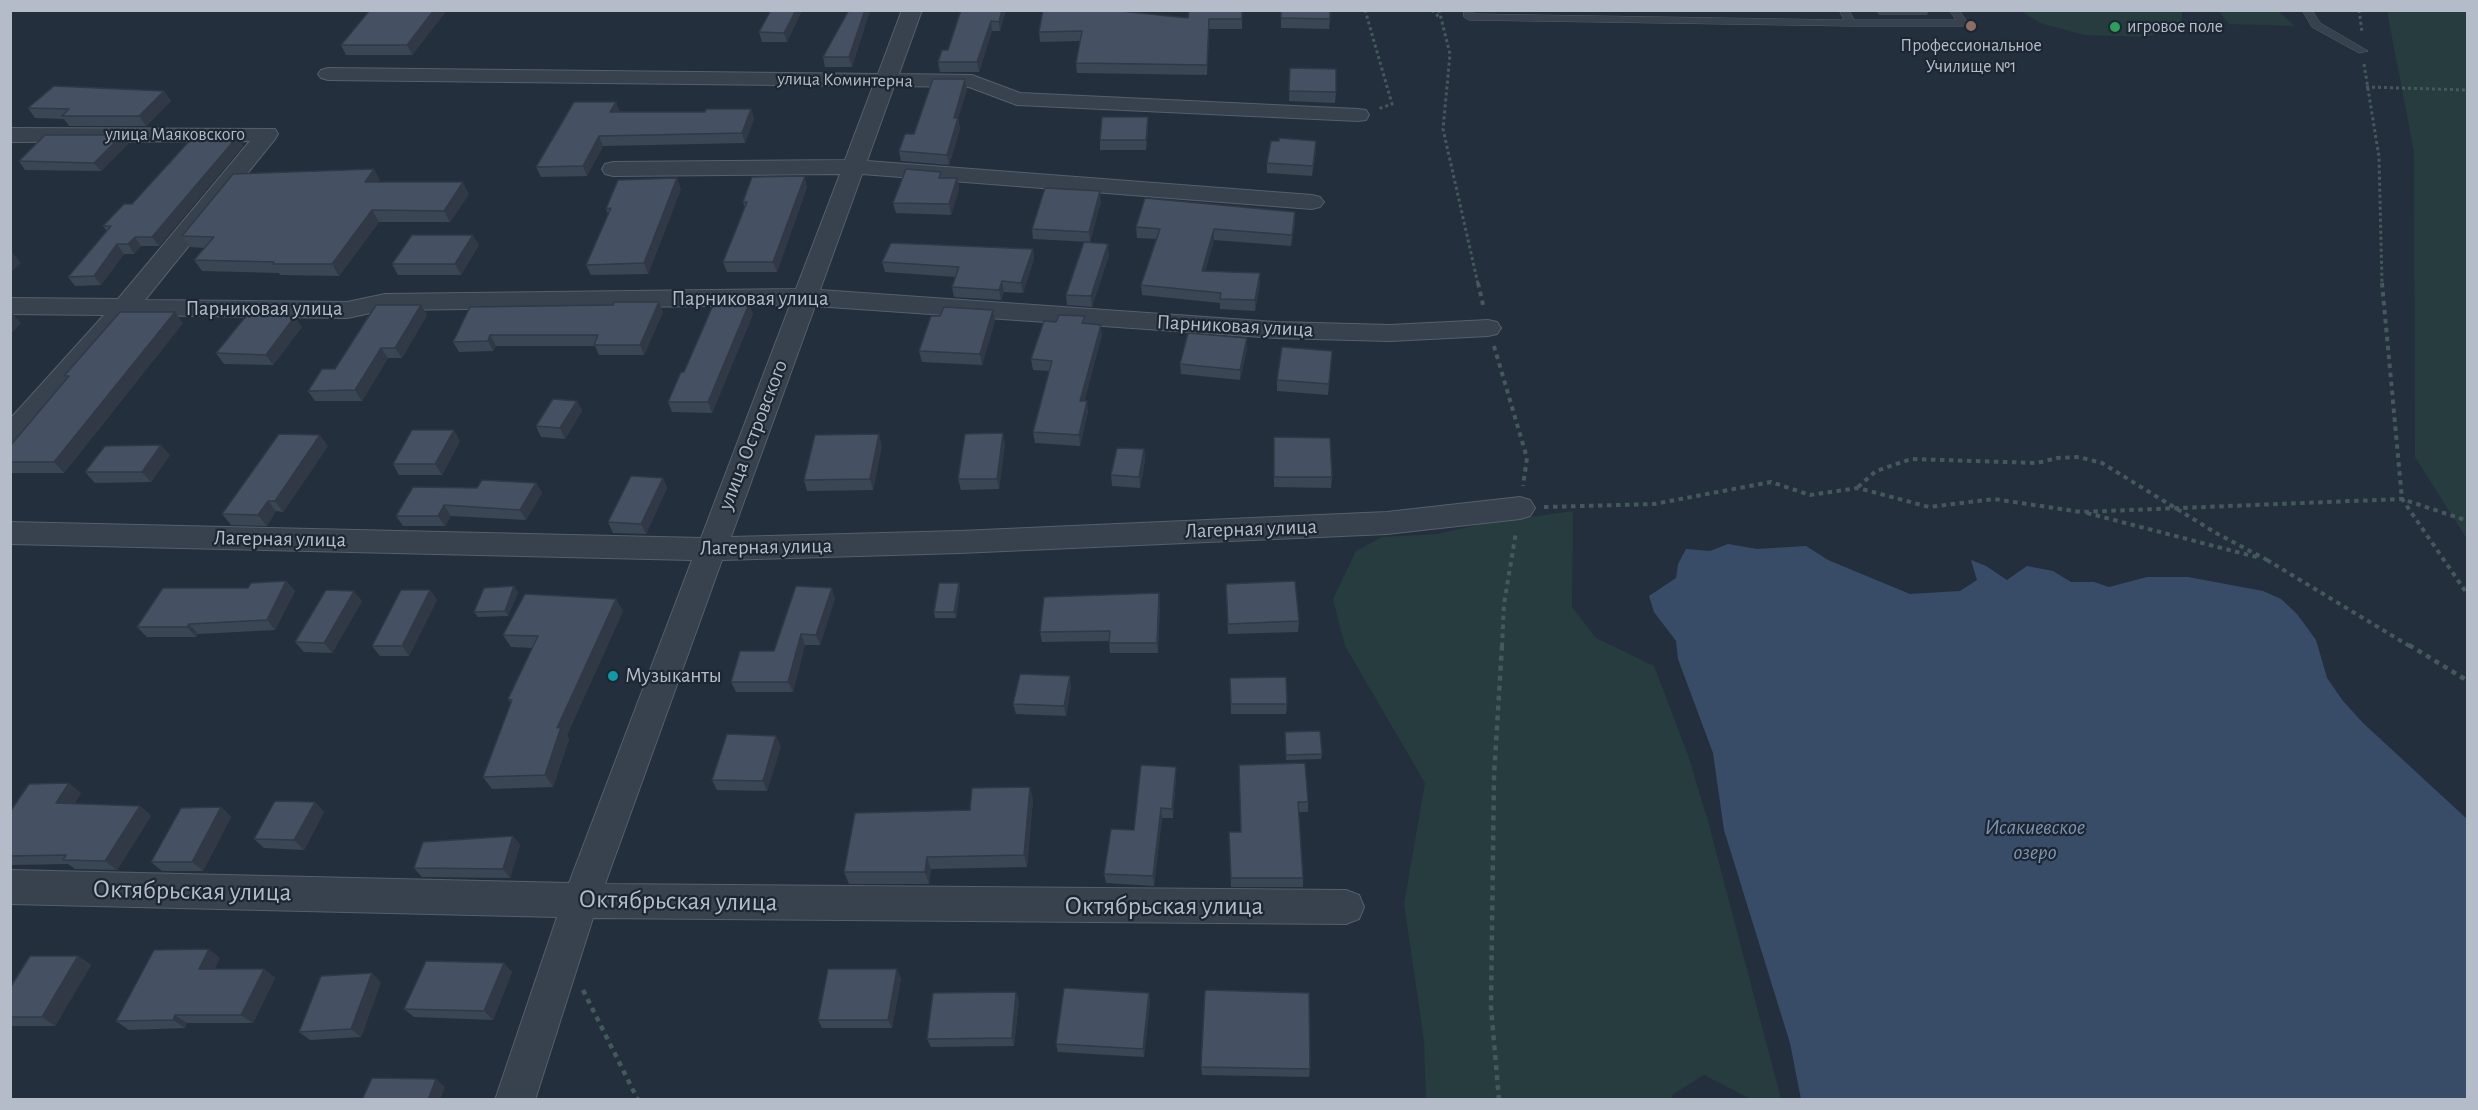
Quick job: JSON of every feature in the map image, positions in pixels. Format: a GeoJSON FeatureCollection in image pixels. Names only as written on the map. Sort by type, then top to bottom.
{"type":"FeatureCollection","features":[{"type":"Feature","properties":{"kind":"street","name":"улица Островского"},"geometry":{"type":"LineString","coordinates":[[515,1100],[581,899],[912,10]]}},
{"type":"Feature","properties":{"kind":"street","name":"улица Коминтерна"},"geometry":{"type":"LineString","coordinates":[[328,74],[972,81],[1017,99],[1358,115]]}},
{"type":"Feature","properties":{"kind":"street","name":"улица Маяковского"},"geometry":{"type":"LineString","coordinates":[[10,135],[267,134],[124,309],[10,437]]}},
{"type":"Feature","properties":{"kind":"street"},"geometry":{"type":"LineString","coordinates":[[614,169],[855,167],[1312,202]]}},
{"type":"Feature","properties":{"kind":"street","name":"Парниковая улица"},"geometry":{"type":"LineString","coordinates":[[10,306],[347,310],[385,302],[805,297],[1276,330],[1390,333],[1488,328]]}},
{"type":"Feature","properties":{"kind":"street","name":"Лагерная улица"},"geometry":{"type":"LineString","coordinates":[[10,533],[711,549],[972,541],[1387,523],[1520,508]]}},
{"type":"Feature","properties":{"kind":"street","name":"Октябрьская улица"},"geometry":{"type":"LineString","coordinates":[[10,887],[696,903],[1346,908]]}},
{"type":"Feature","properties":{"kind":"lane"},"geometry":{"type":"LineString","coordinates":[[1468,10],[1469,17],[1963,23],[1954,10]]}},
{"type":"Feature","properties":{"kind":"lane"},"geometry":{"type":"LineString","coordinates":[[1844,10],[1851,22]]}},
{"type":"Feature","properties":{"kind":"lane"},"geometry":{"type":"LineString","coordinates":[[2307,10],[2316,25],[2363,51]]}},
{"type":"Feature","properties":{"kind":"path"},"geometry":{"type":"LineString","coordinates":[[1358,115],[1392,104],[1365,10]]}},
{"type":"Feature","properties":{"kind":"path"},"geometry":{"type":"LineString","coordinates":[[1432,10],[1440,18]]}},
{"type":"Feature","properties":{"kind":"path"},"geometry":{"type":"LineString","coordinates":[[1439,10],[1450,54],[1443,129],[1488,328],[1527,458],[1504,604],[1494,776],[1491,1008],[1499,1100]]}},
{"type":"Feature","properties":{"kind":"path"},"geometry":{"type":"LineString","coordinates":[[2360,10],[2366,87],[2379,157],[2383,310],[2402,499],[2468,595]]}},
{"type":"Feature","properties":{"kind":"path"},"geometry":{"type":"LineString","coordinates":[[2366,87],[2468,90]]}},
{"type":"Feature","properties":{"kind":"path"},"geometry":{"type":"LineString","coordinates":[[1858,488],[1876,471],[1911,459],[2037,463],[2057,458],[2079,457],[2102,464],[2468,681]]}},
{"type":"Feature","properties":{"kind":"path"},"geometry":{"type":"LineString","coordinates":[[1520,508],[1654,504],[1771,482],[1810,495],[1858,488],[1929,507],[1994,499],[2081,512],[2269,561]]}},
{"type":"Feature","properties":{"kind":"path"},"geometry":{"type":"LineString","coordinates":[[2081,512],[2402,499],[2468,520]]}},
{"type":"Feature","properties":{"kind":"path"},"geometry":{"type":"LineString","coordinates":[[564,953],[638,1100]]}},
{"type":"Feature","properties":{"kind":"green space","name":"игровое поле"},"geometry":{"type":"Polygon","coordinates":[[[2021,11],[2182,11],[2182,22],[2169,31],[2145,37],[2084,35],[2040,23],[2021,11]]]}},
{"type":"Feature","properties":{"kind":"green space"},"geometry":{"type":"Polygon","coordinates":[[[2218,11],[2278,11],[2295,26],[2229,24],[2218,11]]]}},
{"type":"Feature","properties":{"kind":"green space"},"geometry":{"type":"Polygon","coordinates":[[[2387,11],[2467,11],[2467,539],[2415,457],[2414,152],[2387,11]]]}},
{"type":"Feature","properties":{"kind":"green space"},"geometry":{"type":"Polygon","coordinates":[[[1573,511],[1572,607],[1596,638],[1654,666],[1688,755],[1708,821],[1781,1099],[1751,1099],[1704,1075],[1673,1094],[1671,1099],[1426,1099],[1424,1040],[1404,904],[1425,783],[1345,646],[1333,599],[1356,551],[1382,537],[1437,534],[1482,524],[1573,511]]]}},
{"type":"Feature","properties":{"kind":"water","name":"Исакиевское озеро"},"geometry":{"type":"Polygon","coordinates":[[[1728,544],[1757,549],[1806,546],[1828,560],[1910,594],[1960,591],[1977,580],[1971,560],[1986,566],[2007,580],[2027,566],[2053,571],[2071,582],[2094,582],[2109,587],[2147,577],[2188,577],[2263,591],[2281,599],[2297,614],[2316,640],[2327,678],[2343,701],[2363,723],[2467,819],[2467,1099],[1801,1099],[1790,1043],[1724,830],[1713,753],[1678,659],[1676,641],[1654,612],[1649,596],[1676,578],[1678,564],[1686,549],[1710,551],[1728,544]]]}},
{"type":"Feature","properties":{"kind":"building"},"geometry":{"type":"Polygon","coordinates":[[[370,10],[434,10],[407,45],[341,45],[370,10]]]}},
{"type":"Feature","properties":{"kind":"building"},"geometry":{"type":"Polygon","coordinates":[[[771,10],[796,10],[784,33],[759,32],[771,10]]]}},
{"type":"Feature","properties":{"kind":"building"},"geometry":{"type":"Polygon","coordinates":[[[849,10],[865,10],[849,57],[823,57],[849,10]]]}},
{"type":"Feature","properties":{"kind":"building"},"geometry":{"type":"Polygon","coordinates":[[[961,10],[1002,10],[999,22],[991,21],[977,62],[938,62],[942,50],[948,50],[961,10]]]}},
{"type":"Feature","properties":{"kind":"building"},"geometry":{"type":"Polygon","coordinates":[[[1043,10],[1111,10],[1188,18],[1189,10],[1242,10],[1242,19],[1209,19],[1207,65],[1076,63],[1082,31],[1039,32],[1043,10]]]}},
{"type":"Feature","properties":{"kind":"building"},"geometry":{"type":"Polygon","coordinates":[[[1281,10],[1330,10],[1330,19],[1281,18],[1281,10]]]}},
{"type":"Feature","properties":{"kind":"building"},"geometry":{"type":"Polygon","coordinates":[[[1290,68],[1336,69],[1336,92],[1289,91],[1290,68]]]}},
{"type":"Feature","properties":{"kind":"building"},"geometry":{"type":"Polygon","coordinates":[[[933,79],[965,79],[954,118],[958,118],[947,155],[899,151],[905,134],[914,134],[933,79]]]}},
{"type":"Feature","properties":{"kind":"building"},"geometry":{"type":"Polygon","coordinates":[[[54,86],[164,91],[139,116],[62,116],[69,109],[28,108],[54,86]]]}},
{"type":"Feature","properties":{"kind":"building"},"geometry":{"type":"Polygon","coordinates":[[[574,102],[616,102],[610,112],[705,112],[706,109],[751,109],[742,133],[599,136],[583,166],[536,167],[574,102]]]}},
{"type":"Feature","properties":{"kind":"building"},"geometry":{"type":"Polygon","coordinates":[[[1102,117],[1148,117],[1146,140],[1100,140],[1102,117]]]}},
{"type":"Feature","properties":{"kind":"building"},"geometry":{"type":"Polygon","coordinates":[[[45,135],[122,135],[94,163],[19,161],[45,135]]]}},
{"type":"Feature","properties":{"kind":"building"},"geometry":{"type":"Polygon","coordinates":[[[193,137],[237,137],[152,237],[135,237],[128,244],[117,244],[94,276],[68,277],[111,226],[103,226],[124,204],[132,204],[193,137]]]}},
{"type":"Feature","properties":{"kind":"building"},"geometry":{"type":"Polygon","coordinates":[[[1279,138],[1316,141],[1313,166],[1267,163],[1271,141],[1279,141],[1279,138]]]}},
{"type":"Feature","properties":{"kind":"building"},"geometry":{"type":"Polygon","coordinates":[[[374,169],[365,182],[463,182],[444,211],[372,210],[332,264],[194,260],[214,237],[182,236],[233,174],[374,169]]]}},
{"type":"Feature","properties":{"kind":"building"},"geometry":{"type":"Polygon","coordinates":[[[906,169],[941,172],[939,178],[957,178],[949,204],[893,203],[906,169]]]}},
{"type":"Feature","properties":{"kind":"building"},"geometry":{"type":"Polygon","coordinates":[[[805,176],[773,262],[723,262],[747,202],[743,202],[752,177],[805,176]]]}},
{"type":"Feature","properties":{"kind":"building"},"geometry":{"type":"Polygon","coordinates":[[[677,178],[644,263],[586,265],[611,208],[606,209],[618,180],[677,178]]]}},
{"type":"Feature","properties":{"kind":"building"},"geometry":{"type":"Polygon","coordinates":[[[1045,188],[1100,191],[1089,232],[1032,229],[1045,188]]]}},
{"type":"Feature","properties":{"kind":"building"},"geometry":{"type":"Polygon","coordinates":[[[1145,198],[1295,212],[1292,235],[1214,229],[1202,271],[1260,273],[1255,300],[1220,299],[1221,293],[1141,285],[1160,229],[1136,227],[1145,198]]]}},
{"type":"Feature","properties":{"kind":"building"},"geometry":{"type":"Polygon","coordinates":[[[412,235],[473,235],[455,264],[392,264],[412,235]]]}},
{"type":"Feature","properties":{"kind":"building"},"geometry":{"type":"Polygon","coordinates":[[[1084,242],[1108,244],[1091,296],[1066,295],[1084,242]]]}},
{"type":"Feature","properties":{"kind":"building"},"geometry":{"type":"Polygon","coordinates":[[[891,243],[1033,249],[1021,283],[1002,281],[999,290],[952,287],[959,267],[882,262],[891,243]]]}},
{"type":"Feature","properties":{"kind":"building"},"geometry":{"type":"Polygon","coordinates":[[[614,302],[659,302],[640,345],[594,345],[598,335],[490,335],[488,341],[453,342],[470,307],[613,305],[614,302]]]}},
{"type":"Feature","properties":{"kind":"building"},"geometry":{"type":"Polygon","coordinates":[[[714,303],[749,304],[708,402],[668,402],[681,372],[684,372],[714,303]]]}},
{"type":"Feature","properties":{"kind":"building"},"geometry":{"type":"Polygon","coordinates":[[[376,305],[421,305],[395,348],[381,348],[355,390],[308,391],[322,369],[335,369],[376,305]]]}},
{"type":"Feature","properties":{"kind":"building"},"geometry":{"type":"Polygon","coordinates":[[[944,307],[993,310],[980,354],[919,351],[931,316],[940,316],[944,307]]]}},
{"type":"Feature","properties":{"kind":"building"},"geometry":{"type":"Polygon","coordinates":[[[120,312],[175,312],[54,462],[10,462],[10,446],[69,376],[64,376],[120,312]]]}},
{"type":"Feature","properties":{"kind":"building"},"geometry":{"type":"Polygon","coordinates":[[[247,315],[295,316],[266,355],[216,353],[247,315]]]}},
{"type":"Feature","properties":{"kind":"building"},"geometry":{"type":"Polygon","coordinates":[[[1059,315],[1085,316],[1082,323],[1101,325],[1080,401],[1087,401],[1079,435],[1033,432],[1052,361],[1031,359],[1044,321],[1056,322],[1059,315]]]}},
{"type":"Feature","properties":{"kind":"building"},"geometry":{"type":"Polygon","coordinates":[[[1188,333],[1247,338],[1240,370],[1180,364],[1188,333]]]}},
{"type":"Feature","properties":{"kind":"building"},"geometry":{"type":"Polygon","coordinates":[[[1282,347],[1332,351],[1329,384],[1277,380],[1282,347]]]}},
{"type":"Feature","properties":{"kind":"building"},"geometry":{"type":"Polygon","coordinates":[[[553,399],[577,401],[560,428],[536,426],[553,399]]]}},
{"type":"Feature","properties":{"kind":"building"},"geometry":{"type":"Polygon","coordinates":[[[412,430],[454,430],[435,464],[393,464],[412,430]]]}},
{"type":"Feature","properties":{"kind":"building"},"geometry":{"type":"Polygon","coordinates":[[[1003,433],[997,479],[958,479],[965,434],[1003,433]]]}},
{"type":"Feature","properties":{"kind":"building"},"geometry":{"type":"Polygon","coordinates":[[[279,434],[320,435],[275,501],[268,501],[258,515],[222,514],[279,434]]]}},
{"type":"Feature","properties":{"kind":"building"},"geometry":{"type":"Polygon","coordinates":[[[879,434],[870,479],[804,480],[815,435],[879,434]]]}},
{"type":"Feature","properties":{"kind":"building"},"geometry":{"type":"Polygon","coordinates":[[[1274,437],[1330,438],[1332,477],[1274,477],[1274,437]]]}},
{"type":"Feature","properties":{"kind":"building"},"geometry":{"type":"Polygon","coordinates":[[[161,445],[142,472],[85,472],[105,446],[161,445]]]}},
{"type":"Feature","properties":{"kind":"building"},"geometry":{"type":"Polygon","coordinates":[[[1117,448],[1144,449],[1139,477],[1111,475],[1117,448]]]}},
{"type":"Feature","properties":{"kind":"building"},"geometry":{"type":"Polygon","coordinates":[[[631,476],[663,478],[641,524],[608,522],[631,476]]]}},
{"type":"Feature","properties":{"kind":"building"},"geometry":{"type":"Polygon","coordinates":[[[482,480],[536,483],[520,510],[444,505],[438,516],[396,516],[413,487],[477,488],[482,480]]]}},
{"type":"Feature","properties":{"kind":"building"},"geometry":{"type":"Polygon","coordinates":[[[286,581],[267,620],[189,624],[187,627],[137,627],[163,588],[248,588],[251,583],[286,581]]]}},
{"type":"Feature","properties":{"kind":"building"},"geometry":{"type":"Polygon","coordinates":[[[1295,581],[1299,621],[1228,624],[1226,584],[1295,581]]]}},
{"type":"Feature","properties":{"kind":"building"},"geometry":{"type":"Polygon","coordinates":[[[939,583],[959,583],[954,612],[934,612],[939,583]]]}},
{"type":"Feature","properties":{"kind":"building"},"geometry":{"type":"Polygon","coordinates":[[[514,586],[505,611],[474,612],[484,588],[514,586]]]}},
{"type":"Feature","properties":{"kind":"building"},"geometry":{"type":"Polygon","coordinates":[[[796,586],[832,588],[816,635],[801,634],[788,682],[731,682],[740,651],[774,651],[796,586]]]}},
{"type":"Feature","properties":{"kind":"building"},"geometry":{"type":"Polygon","coordinates":[[[326,590],[354,591],[324,643],[295,642],[326,590]]]}},
{"type":"Feature","properties":{"kind":"building"},"geometry":{"type":"Polygon","coordinates":[[[401,590],[430,590],[402,646],[372,646],[401,590]]]}},
{"type":"Feature","properties":{"kind":"building"},"geometry":{"type":"Polygon","coordinates":[[[1159,593],[1157,643],[1109,643],[1110,631],[1040,632],[1044,597],[1159,593]]]}},
{"type":"Feature","properties":{"kind":"building"},"geometry":{"type":"Polygon","coordinates":[[[525,594],[616,599],[557,728],[561,727],[545,775],[483,777],[512,700],[508,699],[538,636],[503,635],[525,594]]]}},
{"type":"Feature","properties":{"kind":"building"},"geometry":{"type":"Polygon","coordinates":[[[1020,674],[1070,676],[1064,706],[1013,704],[1020,674]]]}},
{"type":"Feature","properties":{"kind":"building"},"geometry":{"type":"Polygon","coordinates":[[[1286,677],[1287,704],[1231,704],[1230,678],[1286,677]]]}},
{"type":"Feature","properties":{"kind":"building"},"geometry":{"type":"Polygon","coordinates":[[[1320,731],[1322,754],[1286,755],[1285,732],[1320,731]]]}},
{"type":"Feature","properties":{"kind":"building"},"geometry":{"type":"Polygon","coordinates":[[[727,734],[776,736],[763,781],[712,780],[727,734]]]}},
{"type":"Feature","properties":{"kind":"building"},"geometry":{"type":"Polygon","coordinates":[[[1305,763],[1308,802],[1298,802],[1303,878],[1231,878],[1229,832],[1241,832],[1239,765],[1305,763]]]}},
{"type":"Feature","properties":{"kind":"building"},"geometry":{"type":"Polygon","coordinates":[[[1141,765],[1176,767],[1172,809],[1161,808],[1153,876],[1104,874],[1111,829],[1134,830],[1141,765]]]}},
{"type":"Feature","properties":{"kind":"building"},"geometry":{"type":"Polygon","coordinates":[[[69,783],[56,803],[140,806],[105,861],[63,860],[66,855],[10,856],[10,812],[29,784],[69,783]]]}},
{"type":"Feature","properties":{"kind":"building"},"geometry":{"type":"Polygon","coordinates":[[[1030,787],[1024,855],[927,857],[925,872],[844,872],[855,813],[970,810],[972,788],[1030,787]]]}},
{"type":"Feature","properties":{"kind":"building"},"geometry":{"type":"Polygon","coordinates":[[[275,801],[315,802],[294,840],[254,839],[275,801]]]}},
{"type":"Feature","properties":{"kind":"building"},"geometry":{"type":"Polygon","coordinates":[[[221,807],[192,862],[151,862],[181,808],[221,807]]]}},
{"type":"Feature","properties":{"kind":"building"},"geometry":{"type":"Polygon","coordinates":[[[513,836],[503,869],[414,868],[423,842],[513,836]]]}},
{"type":"Feature","properties":{"kind":"building"},"geometry":{"type":"Polygon","coordinates":[[[209,949],[199,969],[264,969],[241,1015],[175,1015],[173,1020],[116,1021],[154,950],[209,949]]]}},
{"type":"Feature","properties":{"kind":"building"},"geometry":{"type":"Polygon","coordinates":[[[30,956],[78,956],[42,1017],[10,1017],[10,988],[30,956]]]}},
{"type":"Feature","properties":{"kind":"building"},"geometry":{"type":"Polygon","coordinates":[[[426,961],[504,963],[484,1011],[404,1009],[426,961]]]}},
{"type":"Feature","properties":{"kind":"building"},"geometry":{"type":"Polygon","coordinates":[[[828,969],[897,969],[888,1020],[818,1020],[828,969]]]}},
{"type":"Feature","properties":{"kind":"building"},"geometry":{"type":"Polygon","coordinates":[[[372,973],[351,1029],[299,1032],[321,976],[372,973]]]}},
{"type":"Feature","properties":{"kind":"building"},"geometry":{"type":"Polygon","coordinates":[[[1064,988],[1149,993],[1143,1049],[1056,1044],[1064,988]]]}},
{"type":"Feature","properties":{"kind":"building"},"geometry":{"type":"Polygon","coordinates":[[[1205,990],[1309,993],[1310,1069],[1201,1067],[1205,990]]]}},
{"type":"Feature","properties":{"kind":"building"},"geometry":{"type":"Polygon","coordinates":[[[1016,992],[1012,1038],[927,1039],[933,993],[1016,992]]]}},
{"type":"Feature","properties":{"kind":"building"},"geometry":{"type":"Polygon","coordinates":[[[372,1078],[436,1079],[428,1100],[362,1100],[372,1078]]]}},
{"type":"Feature","properties":{"kind":"place","name":"Профессиональное Училище №1"},"geometry":{"type":"Point","coordinates":[1971,26]}},
{"type":"Feature","properties":{"kind":"place","name":"игровое поле"},"geometry":{"type":"Point","coordinates":[2115,27]}},
{"type":"Feature","properties":{"kind":"place","name":"Музыканты"},"geometry":{"type":"Point","coordinates":[613,676]}}]}
